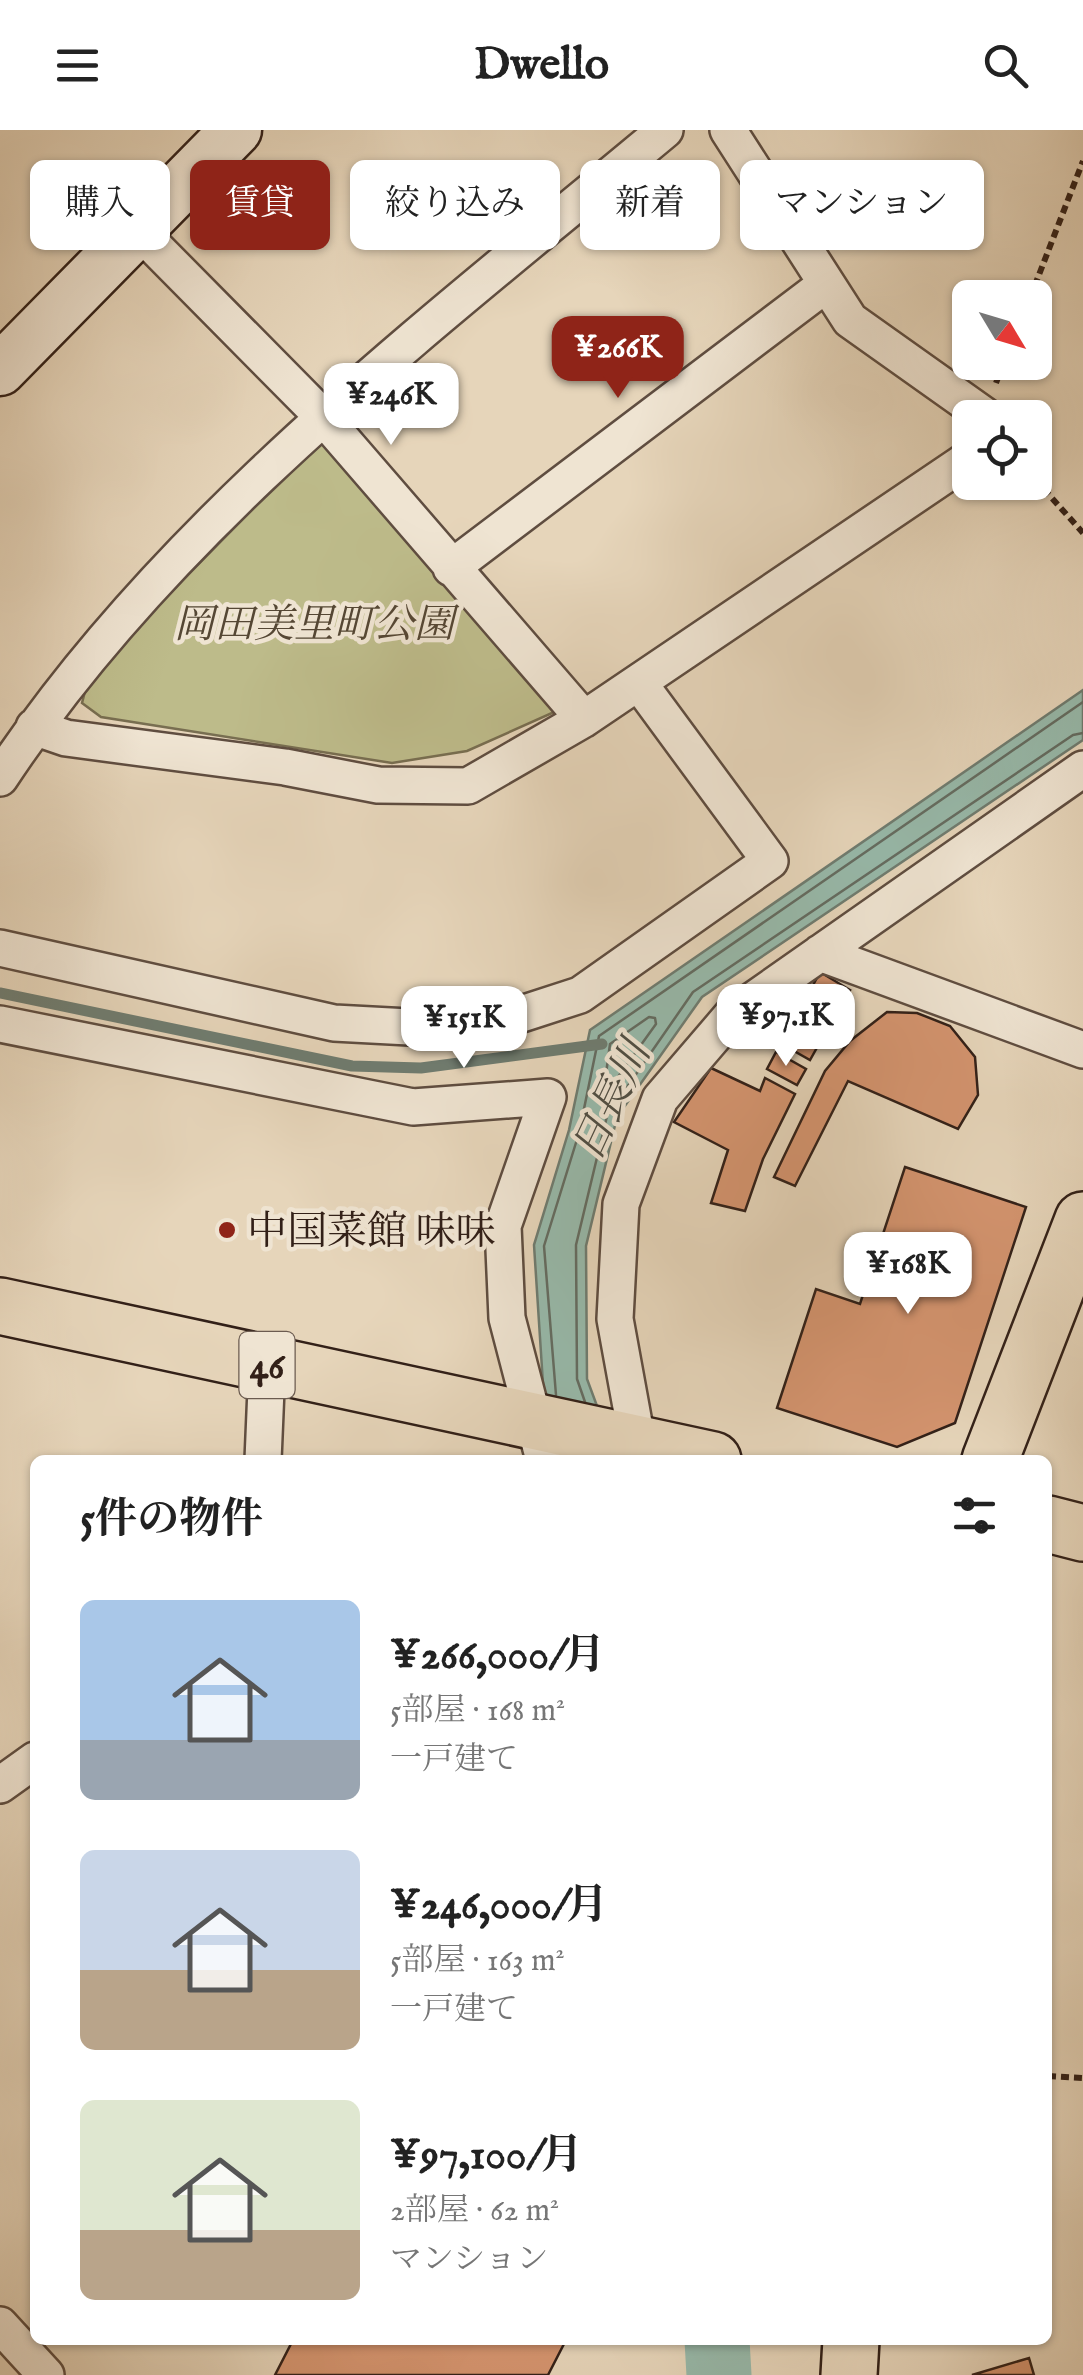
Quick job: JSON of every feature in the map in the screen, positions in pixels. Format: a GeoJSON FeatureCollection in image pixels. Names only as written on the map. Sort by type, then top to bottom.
{"type":"FeatureCollection","features":[{"type":"Feature","properties":{"kind":"main road"},"geometry":{"type":"LineString","coordinates":[[992,1455],[1083,1220]]}},
{"type":"Feature","properties":{"kind":"main road","name":"46"},"geometry":{"type":"LineString","coordinates":[[0,1306],[267,1365],[538,1436],[637,1445],[687,1455]]}},
{"type":"Feature","properties":{"kind":"main road"},"geometry":{"type":"LineString","coordinates":[[1052,1525],[1083,1533]]}},
{"type":"Feature","properties":{"kind":"main road"},"geometry":{"type":"LineString","coordinates":[[849,2375],[850,2345]]}},
{"type":"Feature","properties":{"kind":"street"},"geometry":{"type":"LineString","coordinates":[[170,199],[236,130]]}},
{"type":"Feature","properties":{"kind":"street"},"geometry":{"type":"LineString","coordinates":[[0,778],[34,727],[158,583],[322,416],[665,130]]}},
{"type":"Feature","properties":{"kind":"street"},"geometry":{"type":"LineString","coordinates":[[728,130],[850,320],[962,400]]}},
{"type":"Feature","properties":{"kind":"street"},"geometry":{"type":"LineString","coordinates":[[0,370],[121,250]]}},
{"type":"Feature","properties":{"kind":"street"},"geometry":{"type":"LineString","coordinates":[[159,250],[322,416],[584,719]]}},
{"type":"Feature","properties":{"kind":"street"},"geometry":{"type":"LineString","coordinates":[[451,568],[825,285]]}},
{"type":"Feature","properties":{"kind":"street"},"geometry":{"type":"LineString","coordinates":[[34,727],[66,738],[285,766],[378,785],[468,786],[584,719],[952,470]]}},
{"type":"Feature","properties":{"kind":"street"},"geometry":{"type":"LineString","coordinates":[[0,948],[334,1023],[428,1028],[500,1022],[580,994],[770,861],[639,682]]}},
{"type":"Feature","properties":{"kind":"street"},"geometry":{"type":"LineString","coordinates":[[637,1445],[615,1319],[621,1204],[660,1099],[732,1015],[1083,769]]}},
{"type":"Feature","properties":{"kind":"street"},"geometry":{"type":"LineString","coordinates":[[820,953],[1083,1050]]}},
{"type":"Feature","properties":{"kind":"street"},"geometry":{"type":"LineString","coordinates":[[0,1024],[414,1107],[548,1097],[503,1226],[507,1318],[538,1436]]}},
{"type":"Feature","properties":{"kind":"street"},"geometry":{"type":"LineString","coordinates":[[264,1455],[267,1365]]}},
{"type":"Feature","properties":{"kind":"street"},"geometry":{"type":"LineString","coordinates":[[0,1784],[30,1763]]}},
{"type":"Feature","properties":{"kind":"street"},"geometry":{"type":"LineString","coordinates":[[5,2341],[46,2375]]}},
{"type":"Feature","properties":{"kind":"path"},"geometry":{"type":"LineString","coordinates":[[1037,280],[1083,161]]}},
{"type":"Feature","properties":{"kind":"path"},"geometry":{"type":"LineString","coordinates":[[1052,498],[1083,533]]}},
{"type":"Feature","properties":{"kind":"path"},"geometry":{"type":"LineString","coordinates":[[1052,2076],[1083,2078]]}},
{"type":"Feature","properties":{"kind":"green space","name":"岡田美里町公園"},"geometry":{"type":"Polygon","coordinates":[[[323,437],[561,709],[467,751],[392,763],[101,717],[82,703],[89,676],[323,437]]]}},
{"type":"Feature","properties":{"kind":"water"},"geometry":{"type":"Polygon","coordinates":[[[1083,690],[1083,740],[702,997],[617,1117],[586,1246],[587,1379],[615,1455],[560,1455],[543,1384],[534,1245],[569,1130],[590,1030],[1083,690]]]}},
{"type":"Feature","properties":{"kind":"building"},"geometry":{"type":"Polygon","coordinates":[[[820,972],[850,990],[837,1008],[811,989],[820,972]]]}},
{"type":"Feature","properties":{"kind":"building"},"geometry":{"type":"Polygon","coordinates":[[[798,994],[835,1014],[822,1037],[785,1019],[798,994]]]}},
{"type":"Feature","properties":{"kind":"building"},"geometry":{"type":"Polygon","coordinates":[[[887,1012],[917,1013],[950,1026],[975,1057],[978,1095],[958,1129],[848,1081],[795,1186],[774,1177],[825,1071],[850,1041],[887,1012]]]}},
{"type":"Feature","properties":{"kind":"building"},"geometry":{"type":"Polygon","coordinates":[[[789,1026],[819,1044],[810,1060],[780,1043],[789,1026]]]}},
{"type":"Feature","properties":{"kind":"building"},"geometry":{"type":"Polygon","coordinates":[[[776,1052],[806,1069],[797,1085],[767,1069],[776,1052]]]}},
{"type":"Feature","properties":{"kind":"building"},"geometry":{"type":"Polygon","coordinates":[[[711,1068],[760,1091],[765,1078],[795,1094],[763,1159],[745,1211],[711,1203],[728,1150],[674,1122],[711,1068]]]}},
{"type":"Feature","properties":{"kind":"building"},"geometry":{"type":"Polygon","coordinates":[[[905,1167],[1026,1207],[955,1423],[897,1447],[777,1408],[816,1289],[860,1304],[905,1167]]]}},
{"type":"Feature","properties":{"kind":"building"},"geometry":{"type":"Polygon","coordinates":[[[290,2345],[563,2345],[548,2375],[275,2375],[290,2345]]]}},
{"type":"Feature","properties":{"kind":"building"},"geometry":{"type":"Polygon","coordinates":[[[1029,2358],[1034,2375],[972,2375],[1029,2358]]]}},
{"type":"Feature","properties":{"kind":"waterway"},"geometry":{"type":"LineString","coordinates":[[0,993],[352,1066],[421,1068],[602,1044]]}},
{"type":"Feature","properties":{"kind":"waterway","name":"日長川"},"geometry":{"type":"LineString","coordinates":[[717,2345],[719,2375]]}},
{"type":"Feature","properties":{"kind":"place","name":"中国菜館 味味"},"geometry":{"type":"Point","coordinates":[227,1230]}}]}
